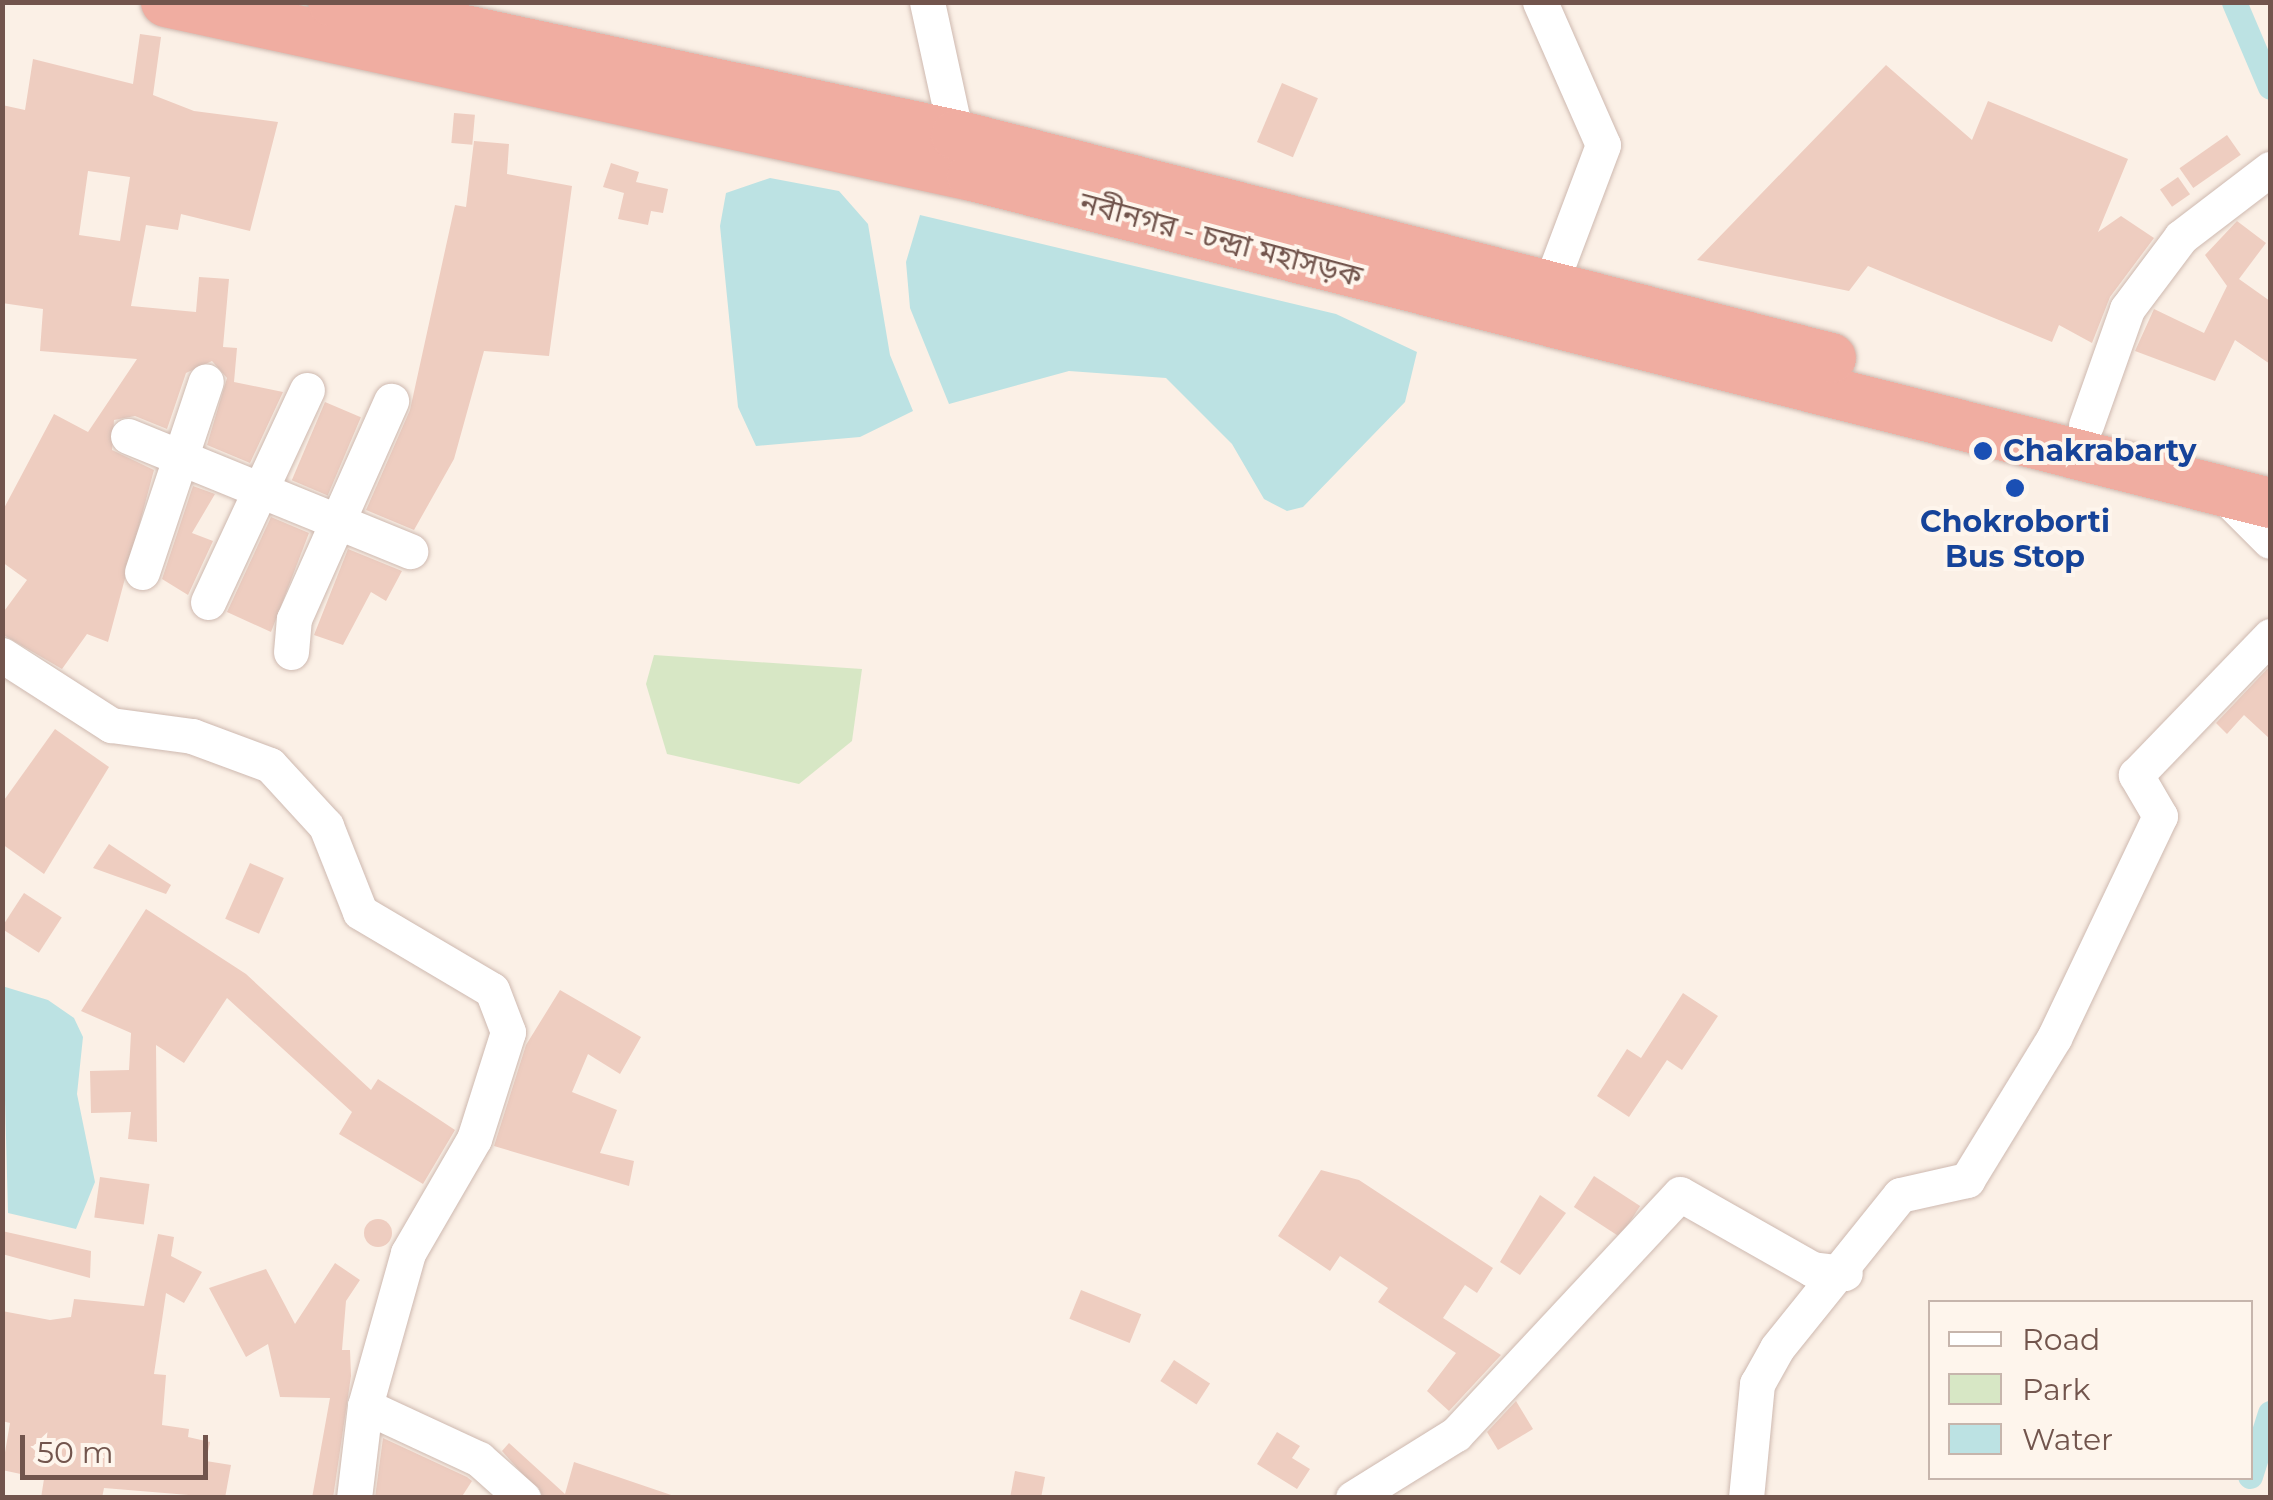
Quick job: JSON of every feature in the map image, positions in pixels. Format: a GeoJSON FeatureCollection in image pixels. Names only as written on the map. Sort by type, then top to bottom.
{"type":"FeatureCollection","features":[{"type":"Feature","properties":{"kind":"highway","name":"নবীনগর - চন্দ্রা মহাসড়ক"},"geometry":{"type":"LineString","coordinates":[[166,2],[972,176],[2270,468]]}},
{"type":"Feature","properties":{"kind":"highway","name":"নবীনগর - চন্দ্রা মহাসড়ক"},"geometry":{"type":"LineString","coordinates":[[333,2],[956,135],[1550,285],[1681,338],[2270,503]]}},
{"type":"Feature","properties":{"kind":"street"},"geometry":{"type":"LineString","coordinates":[[927,2],[956,135]]}},
{"type":"Feature","properties":{"kind":"street"},"geometry":{"type":"LineString","coordinates":[[1540,2],[1602,145],[1550,285]]}},
{"type":"Feature","properties":{"kind":"street"},"geometry":{"type":"LineString","coordinates":[[2086,425],[2128,309],[2180,237],[2270,169]]}},
{"type":"Feature","properties":{"kind":"street"},"geometry":{"type":"LineString","coordinates":[[142,572],[206,381]]}},
{"type":"Feature","properties":{"kind":"street"},"geometry":{"type":"LineString","coordinates":[[208,602],[266,491],[307,390]]}},
{"type":"Feature","properties":{"kind":"street"},"geometry":{"type":"LineString","coordinates":[[292,652],[294,619],[391,401]]}},
{"type":"Feature","properties":{"kind":"street"},"geometry":{"type":"LineString","coordinates":[[128,436],[410,551]]}},
{"type":"Feature","properties":{"kind":"street"},"geometry":{"type":"LineString","coordinates":[[2216,488],[2270,541]]}},
{"type":"Feature","properties":{"kind":"street"},"geometry":{"type":"LineString","coordinates":[[1746,1498],[1757,1384],[1846,1273],[1900,1195],[1967,1180],[2054,1038],[2160,816],[2136,775],[2270,636]]}},
{"type":"Feature","properties":{"kind":"street"},"geometry":{"type":"LineString","coordinates":[[2,655],[110,725],[192,736],[270,764],[326,826],[360,912],[492,990],[508,1032],[474,1139],[408,1253],[365,1406],[354,1498]]}},
{"type":"Feature","properties":{"kind":"street"},"geometry":{"type":"LineString","coordinates":[[1353,1498],[1456,1434],[1680,1194],[1812,1269],[1846,1273]]}},
{"type":"Feature","properties":{"kind":"street"},"geometry":{"type":"LineString","coordinates":[[365,1406],[480,1458],[523,1498]]}},
{"type":"Feature","properties":{"kind":"green space"},"geometry":{"type":"Polygon","coordinates":[[[654,655],[862,669],[852,741],[799,784],[667,754],[646,684],[654,655]]]}},
{"type":"Feature","properties":{"kind":"water"},"geometry":{"type":"Polygon","coordinates":[[[770,178],[839,191],[868,224],[890,355],[913,411],[860,437],[756,446],[738,407],[720,226],[726,193],[770,178]]]}},
{"type":"Feature","properties":{"kind":"water"},"geometry":{"type":"Polygon","coordinates":[[[920,215],[1336,314],[1417,352],[1405,402],[1303,507],[1287,511],[1264,499],[1232,444],[1166,378],[1069,371],[949,404],[910,308],[906,262],[920,215]]]}},
{"type":"Feature","properties":{"kind":"water"},"geometry":{"type":"Polygon","coordinates":[[[2,986],[48,1000],[74,1018],[83,1037],[77,1094],[95,1182],[76,1229],[8,1213],[2,986]]]}},
{"type":"Feature","properties":{"kind":"building"},"geometry":{"type":"Polygon","coordinates":[[[140,34],[161,37],[153,95],[194,111],[278,122],[250,231],[181,214],[178,230],[146,225],[131,306],[196,312],[199,277],[229,279],[223,347],[237,348],[234,382],[283,392],[250,463],[207,445],[227,378],[212,361],[186,373],[167,429],[135,416],[114,420],[112,450],[154,470],[108,642],[87,634],[62,669],[2,634],[2,614],[27,580],[2,562],[2,512],[54,414],[88,432],[137,359],[40,351],[43,309],[2,303],[2,105],[25,110],[33,59],[133,84],[140,34]],[[88,171],[79,235],[120,241],[130,177],[88,171]]]}},
{"type":"Feature","properties":{"kind":"building"},"geometry":{"type":"Polygon","coordinates":[[[1886,65],[1972,140],[1988,101],[2128,159],[2098,232],[2121,216],[2154,238],[2110,297],[2092,343],[2059,325],[2052,342],[1868,266],[1849,291],[1697,260],[1886,65]]]}},
{"type":"Feature","properties":{"kind":"building"},"geometry":{"type":"Polygon","coordinates":[[[1282,83],[1318,98],[1293,157],[1257,142],[1282,83]]]}},
{"type":"Feature","properties":{"kind":"building"},"geometry":{"type":"Polygon","coordinates":[[[454,113],[475,115],[472,145],[451,143],[454,113]]]}},
{"type":"Feature","properties":{"kind":"building"},"geometry":{"type":"Polygon","coordinates":[[[2227,135],[2241,155],[2193,188],[2179,168],[2227,135]]]}},
{"type":"Feature","properties":{"kind":"building"},"geometry":{"type":"Polygon","coordinates":[[[474,141],[509,144],[507,174],[572,186],[549,356],[484,351],[454,459],[414,530],[366,510],[410,410],[455,205],[466,207],[474,141]]]}},
{"type":"Feature","properties":{"kind":"building"},"geometry":{"type":"Polygon","coordinates":[[[611,163],[639,172],[636,182],[668,189],[663,213],[651,211],[648,225],[618,219],[624,193],[603,187],[611,163]]]}},
{"type":"Feature","properties":{"kind":"building"},"geometry":{"type":"Polygon","coordinates":[[[2178,177],[2190,194],[2172,207],[2160,190],[2178,177]]]}},
{"type":"Feature","properties":{"kind":"building"},"geometry":{"type":"Polygon","coordinates":[[[2237,221],[2266,243],[2239,279],[2270,301],[2270,364],[2235,340],[2215,381],[2135,351],[2154,309],[2204,333],[2227,286],[2205,255],[2237,221]]]}},
{"type":"Feature","properties":{"kind":"building"},"geometry":{"type":"Polygon","coordinates":[[[325,402],[361,417],[328,495],[292,480],[325,402]]]}},
{"type":"Feature","properties":{"kind":"building"},"geometry":{"type":"Polygon","coordinates":[[[193,486],[215,494],[192,533],[213,541],[188,595],[162,579],[193,486]]]}},
{"type":"Feature","properties":{"kind":"building"},"geometry":{"type":"Polygon","coordinates":[[[271,517],[309,533],[271,632],[227,612],[271,517]]]}},
{"type":"Feature","properties":{"kind":"building"},"geometry":{"type":"Polygon","coordinates":[[[348,549],[402,571],[386,601],[371,592],[343,645],[314,635],[348,549]]]}},
{"type":"Feature","properties":{"kind":"building"},"geometry":{"type":"Polygon","coordinates":[[[2270,666],[2270,739],[2244,715],[2227,734],[2216,723],[2270,666]]]}},
{"type":"Feature","properties":{"kind":"building"},"geometry":{"type":"Polygon","coordinates":[[[55,729],[109,767],[44,874],[2,844],[2,803],[55,729]]]}},
{"type":"Feature","properties":{"kind":"building"},"geometry":{"type":"Polygon","coordinates":[[[109,844],[171,885],[166,894],[93,868],[109,844]]]}},
{"type":"Feature","properties":{"kind":"building"},"geometry":{"type":"Polygon","coordinates":[[[250,863],[284,878],[259,934],[225,919],[250,863]]]}},
{"type":"Feature","properties":{"kind":"building"},"geometry":{"type":"Polygon","coordinates":[[[24,893],[62,918],[39,953],[2,929],[24,893]]]}},
{"type":"Feature","properties":{"kind":"building"},"geometry":{"type":"Polygon","coordinates":[[[146,909],[246,974],[371,1090],[378,1079],[455,1130],[423,1184],[339,1134],[352,1112],[227,998],[184,1063],[156,1045],[157,1142],[128,1139],[131,1112],[91,1113],[90,1071],[129,1070],[131,1033],[81,1011],[146,909]]]}},
{"type":"Feature","properties":{"kind":"building"},"geometry":{"type":"Polygon","coordinates":[[[560,990],[641,1037],[620,1074],[588,1054],[572,1092],[617,1110],[600,1153],[634,1161],[629,1186],[494,1146],[526,1045],[560,990]]]}},
{"type":"Feature","properties":{"kind":"building"},"geometry":{"type":"Polygon","coordinates":[[[1683,993],[1718,1016],[1682,1070],[1667,1060],[1629,1117],[1597,1096],[1627,1049],[1641,1058],[1683,993]]]}},
{"type":"Feature","properties":{"kind":"building"},"geometry":{"type":"Polygon","coordinates":[[[1321,1170],[1359,1180],[1493,1268],[1477,1293],[1465,1285],[1443,1318],[1501,1355],[1449,1411],[1427,1391],[1456,1353],[1378,1302],[1388,1288],[1340,1256],[1330,1271],[1278,1236],[1321,1170]]]}},
{"type":"Feature","properties":{"kind":"building"},"geometry":{"type":"Polygon","coordinates":[[[1594,1176],[1640,1206],[1620,1237],[1574,1207],[1594,1176]]]}},
{"type":"Feature","properties":{"kind":"building"},"geometry":{"type":"Polygon","coordinates":[[[100,1177],[150,1184],[144,1225],[94,1218],[100,1177]]]}},
{"type":"Feature","properties":{"kind":"building"},"geometry":{"type":"Polygon","coordinates":[[[1540,1195],[1566,1213],[1520,1275],[1500,1262],[1540,1195]]]}},
{"type":"Feature","properties":{"kind":"building"},"geometry":{"type":"Polygon","coordinates":[[[378,1219],[388,1223],[392,1233],[388,1243],[378,1247],[368,1243],[364,1233],[368,1223],[378,1219]]]}},
{"type":"Feature","properties":{"kind":"building"},"geometry":{"type":"Polygon","coordinates":[[[2,1231],[91,1251],[90,1278],[2,1254],[2,1231]]]}},
{"type":"Feature","properties":{"kind":"building"},"geometry":{"type":"Polygon","coordinates":[[[158,1234],[174,1237],[171,1256],[202,1272],[184,1303],[166,1293],[154,1374],[166,1375],[162,1425],[189,1429],[188,1437],[210,1442],[206,1461],[231,1465],[225,1498],[104,1488],[102,1498],[41,1498],[44,1479],[2,1470],[10,1423],[2,1421],[2,1311],[50,1320],[71,1317],[74,1299],[144,1306],[158,1234]]]}},
{"type":"Feature","properties":{"kind":"building"},"geometry":{"type":"Polygon","coordinates":[[[335,1263],[360,1280],[346,1301],[342,1350],[350,1350],[351,1376],[333,1498],[312,1498],[330,1398],[280,1397],[268,1344],[246,1357],[209,1288],[266,1269],[295,1324],[335,1263]]]}},
{"type":"Feature","properties":{"kind":"building"},"geometry":{"type":"Polygon","coordinates":[[[1081,1290],[1141,1314],[1130,1343],[1069,1319],[1081,1290]]]}},
{"type":"Feature","properties":{"kind":"building"},"geometry":{"type":"Polygon","coordinates":[[[1174,1360],[1210,1383],[1196,1404],[1160,1381],[1174,1360]]]}},
{"type":"Feature","properties":{"kind":"building"},"geometry":{"type":"Polygon","coordinates":[[[1516,1401],[1533,1429],[1498,1450],[1487,1432],[1516,1401]]]}},
{"type":"Feature","properties":{"kind":"building"},"geometry":{"type":"Polygon","coordinates":[[[1277,1432],[1300,1446],[1292,1458],[1310,1469],[1297,1489],[1257,1464],[1277,1432]]]}},
{"type":"Feature","properties":{"kind":"building"},"geometry":{"type":"Polygon","coordinates":[[[383,1438],[472,1481],[461,1498],[375,1498],[383,1438]]]}},
{"type":"Feature","properties":{"kind":"building"},"geometry":{"type":"Polygon","coordinates":[[[509,1443],[565,1494],[574,1462],[680,1498],[544,1498],[502,1451],[509,1443]]]}},
{"type":"Feature","properties":{"kind":"building"},"geometry":{"type":"Polygon","coordinates":[[[1015,1471],[1045,1477],[1041,1498],[1010,1498],[1015,1471]]]}},
{"type":"Feature","properties":{"kind":"waterway"},"geometry":{"type":"LineString","coordinates":[[2234,2],[2270,87]]}},
{"type":"Feature","properties":{"kind":"waterway"},"geometry":{"type":"LineString","coordinates":[[2253,1467],[2270,1413]]}},
{"type":"Feature","properties":{"kind":"place","name":"Chakrabarty"},"geometry":{"type":"Point","coordinates":[1983,451]}},
{"type":"Feature","properties":{"kind":"place","name":"Chokroborti Bus Stop"},"geometry":{"type":"Point","coordinates":[2015,488]}}]}
